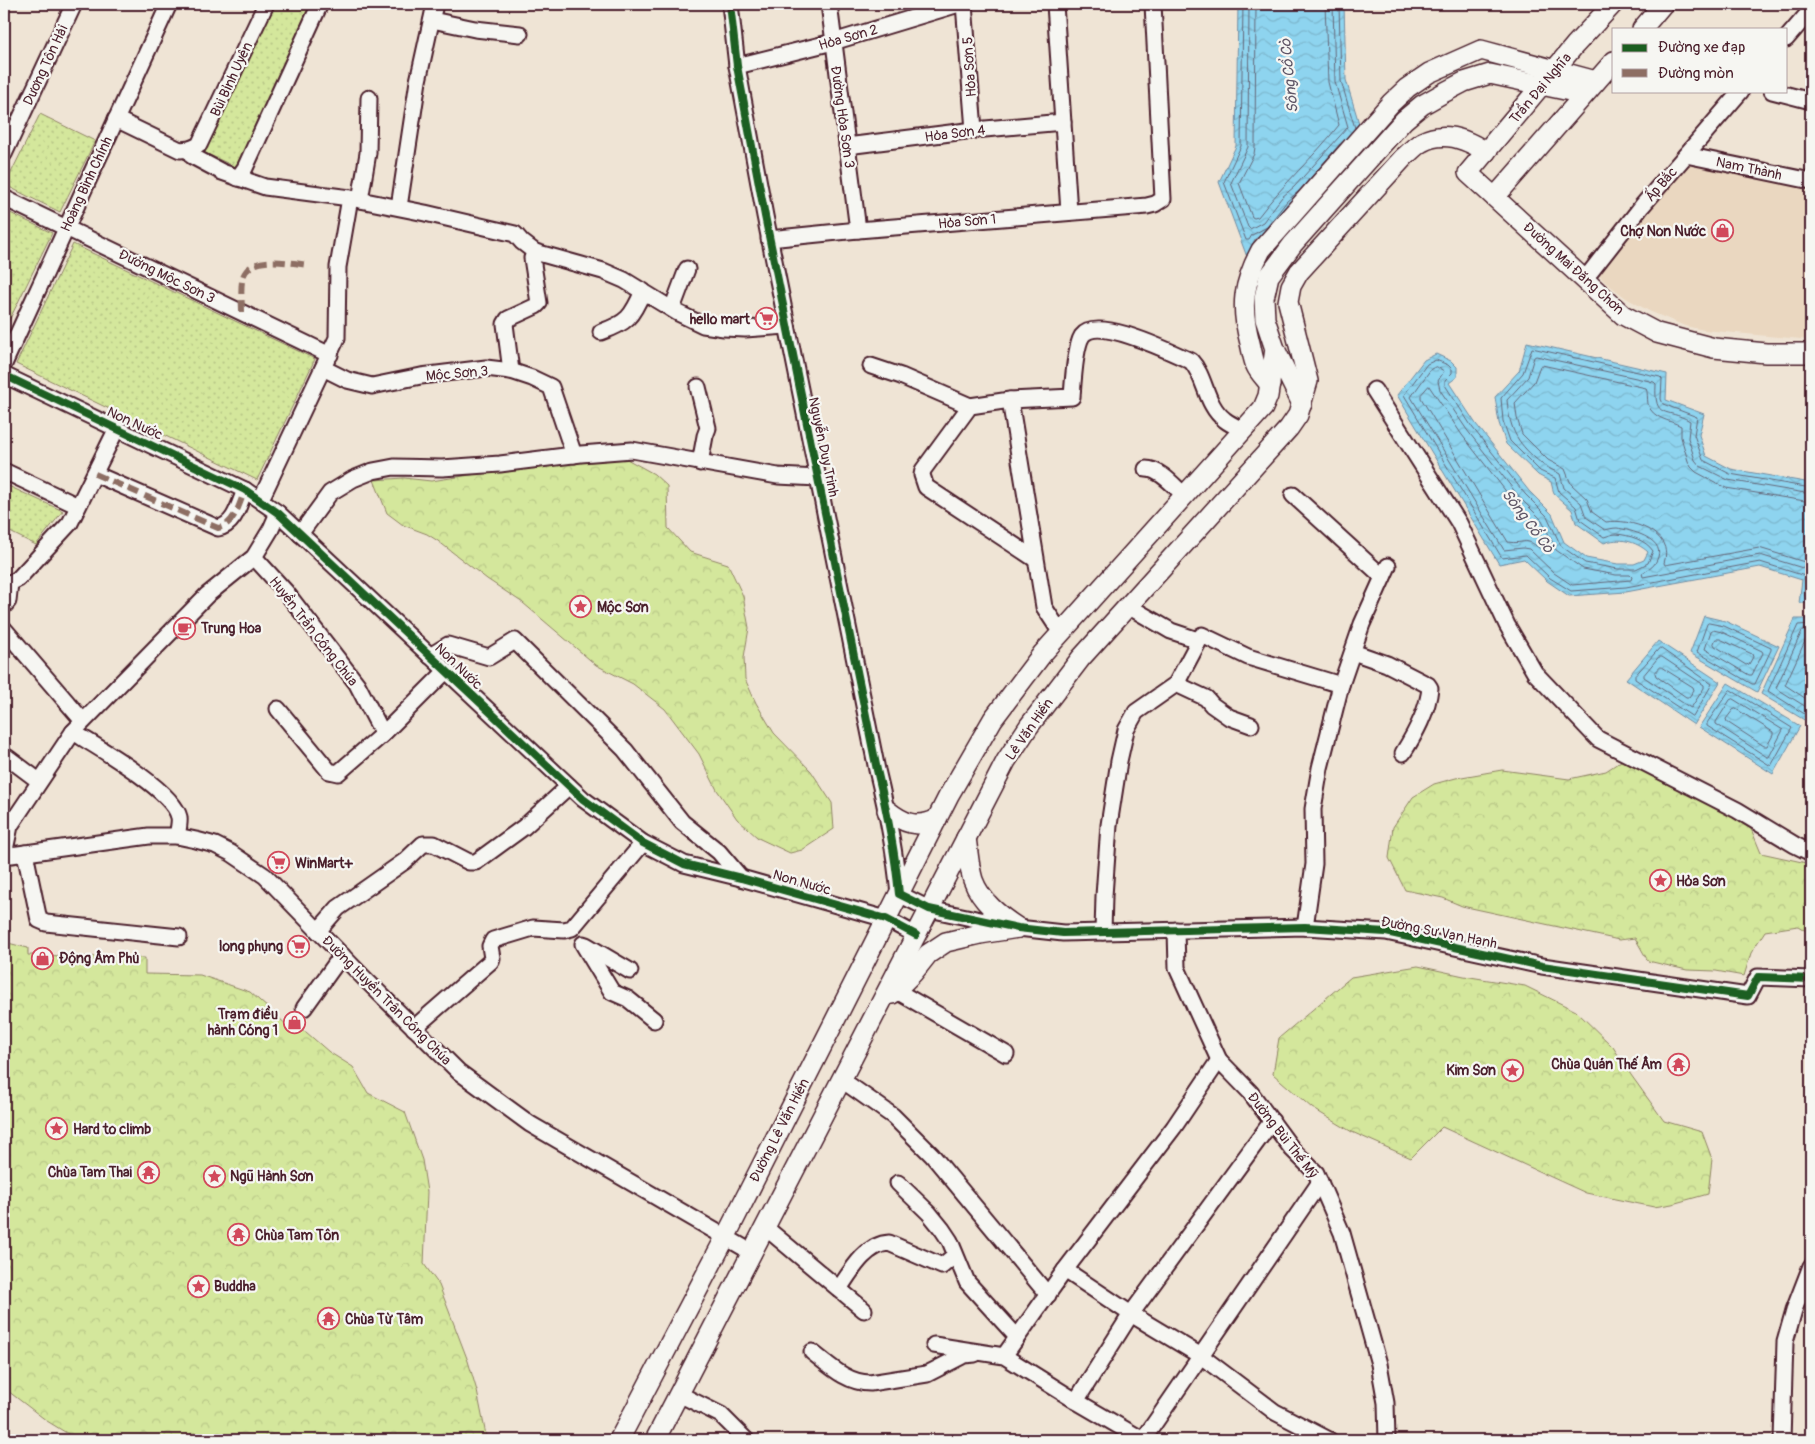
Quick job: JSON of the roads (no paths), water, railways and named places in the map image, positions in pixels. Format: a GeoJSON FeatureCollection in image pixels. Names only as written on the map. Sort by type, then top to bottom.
{"type":"FeatureCollection","features":[{"type":"Feature","properties":{"kind":"main road","name":"Trần Đại Nghĩa"},"geometry":{"type":"LineString","coordinates":[[1468,173],[1613,4]]}},
{"type":"Feature","properties":{"kind":"main road"},"geometry":{"type":"LineString","coordinates":[[1643,28],[1663,4]]}},
{"type":"Feature","properties":{"kind":"main road"},"geometry":{"type":"LineString","coordinates":[[1270,385],[1256,366],[1246,330],[1244,292],[1252,267],[1261,250],[1276,232],[1391,103],[1407,88],[1429,72],[1481,50],[1555,70],[1590,88]]}},
{"type":"Feature","properties":{"kind":"main road"},"geometry":{"type":"LineString","coordinates":[[1496,197],[1612,63]]}},
{"type":"Feature","properties":{"kind":"main road"},"geometry":{"type":"LineString","coordinates":[[1302,404],[1275,349],[1265,319],[1264,298],[1268,276],[1279,260],[1404,120],[1422,105],[1464,82],[1490,74],[1542,85],[1590,88]]}},
{"type":"Feature","properties":{"kind":"main road"},"geometry":{"type":"LineString","coordinates":[[1404,120],[1422,142],[1436,137],[1451,137],[1472,143],[1486,152]]}},
{"type":"Feature","properties":{"kind":"main road","name":"Lê Văn Hiến"},"geometry":{"type":"LineString","coordinates":[[842,1080],[1006,761],[1029,726],[1081,658],[1298,416],[1308,381],[1288,302],[1291,286],[1305,265],[1404,157],[1422,142]]}},
{"type":"Feature","properties":{"kind":"main road","name":"Đường Mai Đăng Chơn"},"geometry":{"type":"LineString","coordinates":[[1468,173],[1624,315],[1657,333],[1714,348],[1766,353],[1811,353]]}},
{"type":"Feature","properties":{"kind":"main road"},"geometry":{"type":"LineString","coordinates":[[887,810],[896,818],[909,823],[926,825],[936,819],[992,719],[1043,653],[1263,408],[1268,396],[1275,349]]}},
{"type":"Feature","properties":{"kind":"main road","name":"Đường Lê Văn Hiến"},"geometry":{"type":"LineString","coordinates":[[620,1440],[725,1238],[900,894],[936,819]]}},
{"type":"Feature","properties":{"kind":"main road"},"geometry":{"type":"LineString","coordinates":[[966,838],[974,881],[993,911],[1018,928]]}},
{"type":"Feature","properties":{"kind":"main road"},"geometry":{"type":"LineString","coordinates":[[880,1004],[913,973],[928,954],[946,942],[1018,928]]}},
{"type":"Feature","properties":{"kind":"main road"},"geometry":{"type":"LineString","coordinates":[[655,1440],[842,1080]]}},
{"type":"Feature","properties":{"kind":"street","name":"Dương Tôn Hải"},"geometry":{"type":"LineString","coordinates":[[4,154],[74,4]]}},
{"type":"Feature","properties":{"kind":"street","name":"Hoàng Bình Chính"},"geometry":{"type":"LineString","coordinates":[[4,364],[169,4]]}},
{"type":"Feature","properties":{"kind":"street","name":"Bùi Bỉnh Uyên"},"geometry":{"type":"LineString","coordinates":[[190,150],[200,145],[266,4]]}},
{"type":"Feature","properties":{"kind":"street"},"geometry":{"type":"LineString","coordinates":[[238,178],[249,159],[320,4]]}},
{"type":"Feature","properties":{"kind":"street"},"geometry":{"type":"LineString","coordinates":[[399,208],[418,81],[435,4]]}},
{"type":"Feature","properties":{"kind":"street","name":"Nguyễn Duy Trinh"},"geometry":{"type":"LineString","coordinates":[[730,4],[737,66],[769,239],[877,770],[887,810],[900,894]]}},
{"type":"Feature","properties":{"kind":"street","name":"Đường Hỏa Sơn 3"},"geometry":{"type":"LineString","coordinates":[[829,4],[858,230]]}},
{"type":"Feature","properties":{"kind":"street","name":"Hỏa Sơn 2"},"geometry":{"type":"LineString","coordinates":[[737,66],[833,42],[959,4]]}},
{"type":"Feature","properties":{"kind":"street","name":"Hỏa Sơn 5"},"geometry":{"type":"LineString","coordinates":[[964,4],[974,130]]}},
{"type":"Feature","properties":{"kind":"street"},"geometry":{"type":"LineString","coordinates":[[1055,4],[1068,212]]}},
{"type":"Feature","properties":{"kind":"street","name":"Hỏa Sơn 1"},"geometry":{"type":"LineString","coordinates":[[769,239],[1155,204],[1163,199],[1153,4]]}},
{"type":"Feature","properties":{"kind":"street"},"geometry":{"type":"LineString","coordinates":[[1788,37],[1811,10]]}},
{"type":"Feature","properties":{"kind":"street"},"geometry":{"type":"LineString","coordinates":[[432,20],[475,29],[520,34]]}},
{"type":"Feature","properties":{"kind":"street","name":"Ấp Bắc"},"geometry":{"type":"LineString","coordinates":[[1585,279],[1642,206],[1740,92]]}},
{"type":"Feature","properties":{"kind":"street"},"geometry":{"type":"LineString","coordinates":[[1776,92],[1811,100]]}},
{"type":"Feature","properties":{"kind":"street"},"geometry":{"type":"LineString","coordinates":[[261,500],[335,345],[338,329],[338,267],[368,153],[369,98]]}},
{"type":"Feature","properties":{"kind":"street"},"geometry":{"type":"LineString","coordinates":[[116,119],[180,150],[190,150],[192,156],[222,172],[265,187],[355,199],[515,234],[535,252],[603,271],[624,280],[672,310],[703,325],[745,329],[787,326]]}},
{"type":"Feature","properties":{"kind":"street","name":"Hỏa Sơn 4"},"geometry":{"type":"LineString","coordinates":[[847,146],[974,130],[1063,122]]}},
{"type":"Feature","properties":{"kind":"street","name":"Nam Thành"},"geometry":{"type":"LineString","coordinates":[[1686,155],[1811,181]]}},
{"type":"Feature","properties":{"kind":"street","name":"Đường Mộc Sơn 3"},"geometry":{"type":"LineString","coordinates":[[4,198],[326,361]]}},
{"type":"Feature","properties":{"kind":"street"},"geometry":{"type":"LineString","coordinates":[[511,371],[505,324],[508,319],[539,303],[532,258],[535,252]]}},
{"type":"Feature","properties":{"kind":"street"},"geometry":{"type":"LineString","coordinates":[[672,310],[687,269]]}},
{"type":"Feature","properties":{"kind":"street"},"geometry":{"type":"LineString","coordinates":[[601,332],[623,324],[629,319],[642,291]]}},
{"type":"Feature","properties":{"kind":"street"},"geometry":{"type":"LineString","coordinates":[[871,366],[901,376],[970,406],[1010,400],[1072,397],[1074,375],[1082,337],[1092,330],[1100,329],[1131,336],[1190,361],[1197,368],[1214,408],[1224,420],[1243,430]]}},
{"type":"Feature","properties":{"kind":"street","name":"Mộc Sơn 3"},"geometry":{"type":"LineString","coordinates":[[326,361],[347,380],[372,386],[421,376],[486,368],[511,371],[532,378],[551,387],[574,455]]}},
{"type":"Feature","properties":{"kind":"street","name":"Non Nước"},"geometry":{"type":"LineString","coordinates":[[4,375],[245,490],[278,512],[583,799],[643,842],[684,864],[886,919],[916,935]]}},
{"type":"Feature","properties":{"kind":"street"},"geometry":{"type":"LineString","coordinates":[[698,387],[708,428],[700,463]]}},
{"type":"Feature","properties":{"kind":"street"},"geometry":{"type":"LineString","coordinates":[[1374,390],[1459,523],[1507,625],[1535,673],[1598,739],[1737,810],[1811,853]]}},
{"type":"Feature","properties":{"kind":"street"},"geometry":{"type":"LineString","coordinates":[[1010,400],[1044,606],[1061,633]]}},
{"type":"Feature","properties":{"kind":"street"},"geometry":{"type":"LineString","coordinates":[[970,406],[923,470],[922,475],[926,487],[1035,559]]}},
{"type":"Feature","properties":{"kind":"street"},"geometry":{"type":"LineString","coordinates":[[4,606],[8,601],[11,582],[70,523],[117,428]]}},
{"type":"Feature","properties":{"kind":"street"},"geometry":{"type":"LineString","coordinates":[[300,534],[330,493],[352,479],[394,466],[442,468],[632,450],[778,476],[818,478]]}},
{"type":"Feature","properties":{"kind":"street"},"geometry":{"type":"LineString","coordinates":[[1146,470],[1152,469],[1157,472],[1184,495]]}},
{"type":"Feature","properties":{"kind":"street"},"geometry":{"type":"LineString","coordinates":[[4,471],[78,506]]}},
{"type":"Feature","properties":{"kind":"street"},"geometry":{"type":"LineString","coordinates":[[95,474],[218,528],[226,526],[232,520],[245,490]]}},
{"type":"Feature","properties":{"kind":"street"},"geometry":{"type":"LineString","coordinates":[[1293,495],[1386,571],[1362,624],[1341,685],[1320,768],[1313,810],[1314,864],[1306,927]]}},
{"type":"Feature","properties":{"kind":"street"},"geometry":{"type":"LineString","coordinates":[[4,855],[10,826],[73,732],[207,595],[254,557],[271,529],[278,512]]}},
{"type":"Feature","properties":{"kind":"street","name":"Huyền Trần Công Chúa"},"geometry":{"type":"LineString","coordinates":[[254,557],[286,592],[357,684],[383,734]]}},
{"type":"Feature","properties":{"kind":"street"},"geometry":{"type":"LineString","coordinates":[[1128,606],[1172,630],[1198,640]]}},
{"type":"Feature","properties":{"kind":"street"},"geometry":{"type":"LineString","coordinates":[[4,629],[83,721]]}},
{"type":"Feature","properties":{"kind":"street"},"geometry":{"type":"LineString","coordinates":[[1103,932],[1109,825],[1119,760],[1126,730],[1136,712],[1176,684],[1202,635],[1248,657],[1341,685]]}},
{"type":"Feature","properties":{"kind":"street"},"geometry":{"type":"LineString","coordinates":[[430,656],[448,645],[489,657],[515,641],[625,750],[689,829],[719,852],[741,878]]}},
{"type":"Feature","properties":{"kind":"street"},"geometry":{"type":"LineString","coordinates":[[1353,652],[1387,664],[1414,677],[1430,688],[1425,710],[1413,737],[1403,753]]}},
{"type":"Feature","properties":{"kind":"street"},"geometry":{"type":"LineString","coordinates":[[278,709],[329,771],[333,773],[338,772],[383,734],[446,671]]}},
{"type":"Feature","properties":{"kind":"street"},"geometry":{"type":"LineString","coordinates":[[1176,684],[1206,698],[1212,705],[1229,716],[1251,725]]}},
{"type":"Feature","properties":{"kind":"street"},"geometry":{"type":"LineString","coordinates":[[73,732],[132,769],[170,800],[179,817],[177,836]]}},
{"type":"Feature","properties":{"kind":"street"},"geometry":{"type":"LineString","coordinates":[[7,757],[39,782]]}},
{"type":"Feature","properties":{"kind":"street"},"geometry":{"type":"LineString","coordinates":[[318,931],[338,908],[405,861],[423,844],[434,844],[469,862],[476,862],[524,827],[569,786]]}},
{"type":"Feature","properties":{"kind":"street","name":"Đường Huyền Trân Công Chúa"},"geometry":{"type":"LineString","coordinates":[[4,855],[149,836],[177,836],[215,845],[246,862],[265,876],[459,1072],[530,1124],[753,1253]]}},
{"type":"Feature","properties":{"kind":"street"},"geometry":{"type":"LineString","coordinates":[[414,1028],[491,962],[490,946],[493,940],[533,928],[564,930],[572,928],[643,842]]}},
{"type":"Feature","properties":{"kind":"street"},"geometry":{"type":"LineString","coordinates":[[25,853],[39,920],[46,923],[179,937]]}},
{"type":"Feature","properties":{"kind":"street","name":"Đường Sư Vạn Hạnh"},"geometry":{"type":"LineString","coordinates":[[900,894],[929,910],[1018,928],[1063,933],[1306,927],[1386,932],[1542,966],[1748,996],[1758,977],[1811,979]]}},
{"type":"Feature","properties":{"kind":"street"},"geometry":{"type":"LineString","coordinates":[[558,930],[630,971]]}},
{"type":"Feature","properties":{"kind":"street","name":"Đường Bùi Thế Mỹ"},"geometry":{"type":"LineString","coordinates":[[1176,930],[1177,968],[1219,1060],[1250,1092],[1292,1149],[1316,1173],[1342,1233],[1379,1364],[1386,1403],[1387,1440]]}},
{"type":"Feature","properties":{"kind":"street"},"geometry":{"type":"LineString","coordinates":[[584,944],[612,992],[628,999],[654,1020]]}},
{"type":"Feature","properties":{"kind":"street"},"geometry":{"type":"LineString","coordinates":[[304,1008],[342,955]]}},
{"type":"Feature","properties":{"kind":"street"},"geometry":{"type":"LineString","coordinates":[[895,990],[1006,1054]]}},
{"type":"Feature","properties":{"kind":"street"},"geometry":{"type":"LineString","coordinates":[[1004,1356],[1065,1270],[1174,1127],[1219,1060]]}},
{"type":"Feature","properties":{"kind":"street"},"geometry":{"type":"LineString","coordinates":[[842,1080],[893,1116],[932,1155],[1048,1295]]}},
{"type":"Feature","properties":{"kind":"street"},"geometry":{"type":"LineString","coordinates":[[1076,1401],[1132,1314],[1272,1121]]}},
{"type":"Feature","properties":{"kind":"street"},"geometry":{"type":"LineString","coordinates":[[934,1345],[1004,1356],[1142,1440],[1320,1182]]}},
{"type":"Feature","properties":{"kind":"street"},"geometry":{"type":"LineString","coordinates":[[898,1183],[929,1213],[942,1229],[950,1241],[967,1282],[1017,1337]]}},
{"type":"Feature","properties":{"kind":"street"},"geometry":{"type":"LineString","coordinates":[[766,1228],[864,1310]]}},
{"type":"Feature","properties":{"kind":"street"},"geometry":{"type":"LineString","coordinates":[[839,1289],[862,1257],[880,1243],[890,1243],[942,1266],[955,1255]]}},
{"type":"Feature","properties":{"kind":"street"},"geometry":{"type":"LineString","coordinates":[[1782,1440],[1785,1342],[1794,1310],[1811,1266]]}},
{"type":"Feature","properties":{"kind":"street"},"geometry":{"type":"LineString","coordinates":[[1065,1270],[1201,1356],[1275,1412],[1329,1440]]}},
{"type":"Feature","properties":{"kind":"street"},"geometry":{"type":"LineString","coordinates":[[812,1352],[851,1380],[860,1383],[927,1374],[964,1355],[984,1353]]}},
{"type":"Feature","properties":{"kind":"street"},"geometry":{"type":"LineString","coordinates":[[679,1394],[721,1415],[746,1440]]}},
{"type":"Feature","properties":{"kind":"water","name":"Sông Cổ Cò"},"geometry":{"type":"Polygon","coordinates":[[[1238,4],[1344,4],[1346,80],[1361,130],[1270,231],[1255,239],[1247,257],[1219,182],[1236,146],[1238,4]]]}},
{"type":"Feature","properties":{"kind":"water","name":"Sông Cổ Cò"},"geometry":{"type":"Polygon","coordinates":[[[1527,342],[1667,374],[1666,400],[1704,414],[1699,435],[1706,456],[1731,469],[1811,483],[1811,603],[1799,603],[1802,580],[1760,567],[1626,592],[1569,596],[1547,581],[1524,559],[1499,564],[1397,395],[1424,360],[1436,354],[1451,361],[1457,367],[1457,377],[1449,383],[1476,424],[1529,491],[1552,514],[1564,542],[1586,558],[1618,564],[1634,564],[1644,560],[1648,552],[1638,545],[1627,541],[1616,540],[1604,543],[1576,523],[1572,510],[1554,494],[1551,482],[1538,475],[1506,444],[1499,423],[1495,397],[1519,371],[1527,342]]]}},
{"type":"Feature","properties":{"kind":"water"},"geometry":{"type":"Polygon","coordinates":[[[1704,616],[1725,621],[1779,646],[1757,692],[1690,653],[1704,616]]]}},
{"type":"Feature","properties":{"kind":"water"},"geometry":{"type":"Polygon","coordinates":[[[1795,619],[1811,619],[1811,724],[1761,694],[1795,619]]]}},
{"type":"Feature","properties":{"kind":"water"},"geometry":{"type":"Polygon","coordinates":[[[1658,641],[1720,682],[1694,725],[1626,679],[1658,641]]]}},
{"type":"Feature","properties":{"kind":"water"},"geometry":{"type":"Polygon","coordinates":[[[1728,683],[1800,726],[1773,774],[1699,727],[1728,683]]]}},
{"type":"Feature","properties":{"kind":"place","name":"Chợ Non Nước"},"geometry":{"type":"Point","coordinates":[1722,231]}},
{"type":"Feature","properties":{"kind":"place","name":"hello mart"},"geometry":{"type":"Point","coordinates":[766,319]}},
{"type":"Feature","properties":{"kind":"place","name":"Mộc Sơn"},"geometry":{"type":"Point","coordinates":[581,607]}},
{"type":"Feature","properties":{"kind":"place","name":"Trung Hoa"},"geometry":{"type":"Point","coordinates":[185,628]}},
{"type":"Feature","properties":{"kind":"place","name":"WinMart+"},"geometry":{"type":"Point","coordinates":[279,863]}},
{"type":"Feature","properties":{"kind":"place","name":"Hỏa Sơn"},"geometry":{"type":"Point","coordinates":[1660,881]}},
{"type":"Feature","properties":{"kind":"place","name":"long phụng"},"geometry":{"type":"Point","coordinates":[299,946]}},
{"type":"Feature","properties":{"kind":"place","name":"Động Âm Phủ"},"geometry":{"type":"Point","coordinates":[43,958]}},
{"type":"Feature","properties":{"kind":"place","name":"Trạm điều hành Cóng 1"},"geometry":{"type":"Point","coordinates":[294,1022]}},
{"type":"Feature","properties":{"kind":"place","name":"Chùa Quán Thế Âm"},"geometry":{"type":"Point","coordinates":[1678,1064]}},
{"type":"Feature","properties":{"kind":"place","name":"Kim Sơn"},"geometry":{"type":"Point","coordinates":[1512,1070]}},
{"type":"Feature","properties":{"kind":"place","name":"Hard to climb"},"geometry":{"type":"Point","coordinates":[57,1129]}},
{"type":"Feature","properties":{"kind":"place","name":"Chùa Tam Thai"},"geometry":{"type":"Point","coordinates":[148,1172]}},
{"type":"Feature","properties":{"kind":"place","name":"Ngũ Hành Sơn"},"geometry":{"type":"Point","coordinates":[214,1176]}},
{"type":"Feature","properties":{"kind":"place","name":"Chùa Tam Tôn"},"geometry":{"type":"Point","coordinates":[239,1235]}},
{"type":"Feature","properties":{"kind":"place","name":"Buddha"},"geometry":{"type":"Point","coordinates":[198,1286]}},
{"type":"Feature","properties":{"kind":"place","name":"Chùa Từ Tâm"},"geometry":{"type":"Point","coordinates":[329,1319]}}]}
